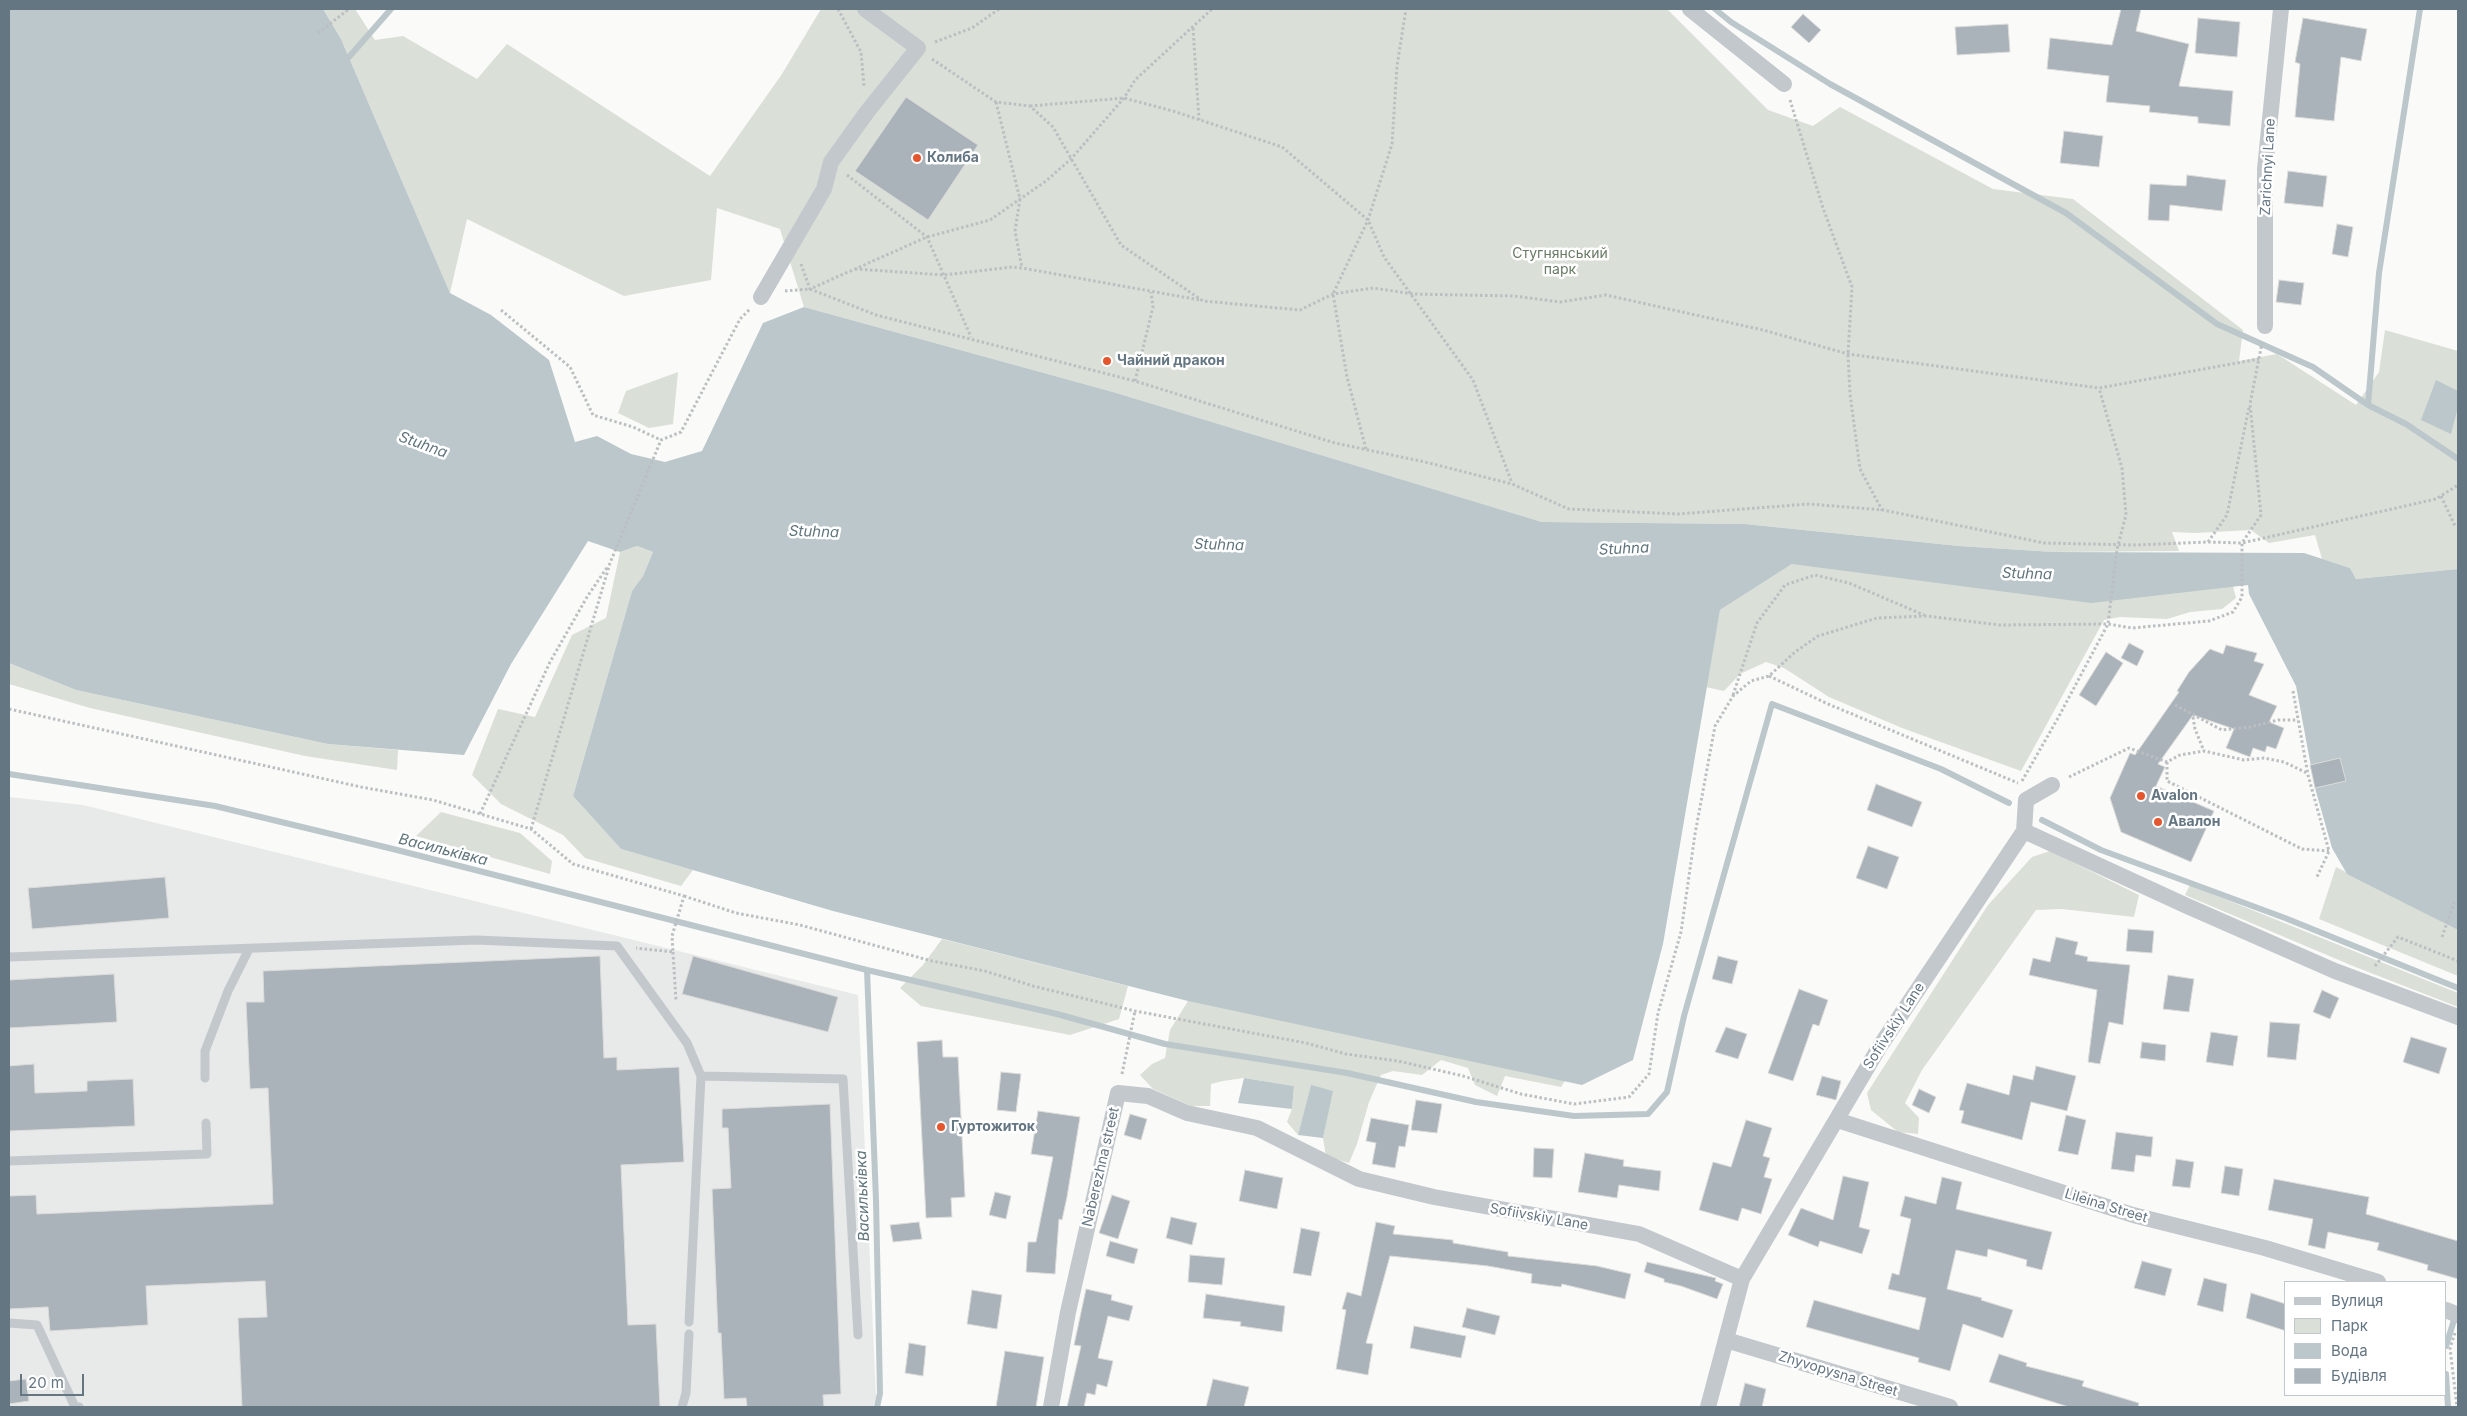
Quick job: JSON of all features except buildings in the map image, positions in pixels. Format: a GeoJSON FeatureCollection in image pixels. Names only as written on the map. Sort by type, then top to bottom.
{"type":"FeatureCollection","features":[{"type":"Feature","properties":{"kind":"street"},"geometry":{"type":"LineString","coordinates":[[762,297],[824,189],[831,162],[867,112],[918,48],[865,9]]}},
{"type":"Feature","properties":{"kind":"street"},"geometry":{"type":"LineString","coordinates":[[1690,9],[1784,84]]}},
{"type":"Feature","properties":{"kind":"street","name":"Zarichnyi Lane"},"geometry":{"type":"LineString","coordinates":[[2265,326],[2265,169],[2281,9]]}},
{"type":"Feature","properties":{"kind":"street","name":"Sofiivskiy Lane"},"geometry":{"type":"LineString","coordinates":[[1708,1407],[1742,1279],[1880,1046],[2024,830],[2026,800],[2052,785]]}},
{"type":"Feature","properties":{"kind":"street"},"geometry":{"type":"LineString","coordinates":[[2024,830],[2187,906],[2326,967],[2458,1018]]}},
{"type":"Feature","properties":{"kind":"street","name":"Naberezhna street"},"geometry":{"type":"LineString","coordinates":[[1051,1407],[1068,1312],[1118,1093],[1148,1096],[1187,1113],[1257,1128],[1359,1179]]}},
{"type":"Feature","properties":{"kind":"street","name":"Lileina Street"},"geometry":{"type":"LineString","coordinates":[[1837,1120],[2133,1215],[2265,1248],[2375,1281]]}},
{"type":"Feature","properties":{"kind":"street","name":"Sofiivskiy Lane"},"geometry":{"type":"LineString","coordinates":[[1359,1179],[1443,1198],[1638,1234],[1742,1279]]}},
{"type":"Feature","properties":{"kind":"street","name":"Zhyvopysna Street"},"geometry":{"type":"LineString","coordinates":[[1726,1340],[1950,1407]]}},
{"type":"Feature","properties":{"kind":"lane"},"geometry":{"type":"LineString","coordinates":[[9,957],[476,940],[617,946],[686,1043],[701,1076],[689,1322]]}},
{"type":"Feature","properties":{"kind":"lane"},"geometry":{"type":"LineString","coordinates":[[205,1078],[205,1050],[228,991],[249,949]]}},
{"type":"Feature","properties":{"kind":"lane"},"geometry":{"type":"LineString","coordinates":[[701,1076],[843,1079],[858,1336]]}},
{"type":"Feature","properties":{"kind":"lane"},"geometry":{"type":"LineString","coordinates":[[9,1161],[207,1154],[206,1123]]}},
{"type":"Feature","properties":{"kind":"lane"},"geometry":{"type":"LineString","coordinates":[[9,1323],[37,1325],[75,1407],[79,1407]]}},
{"type":"Feature","properties":{"kind":"lane"},"geometry":{"type":"LineString","coordinates":[[682,1407],[686,1393],[689,1334]]}},
{"type":"Feature","properties":{"kind":"path"},"geometry":{"type":"LineString","coordinates":[[318,33],[349,9]]}},
{"type":"Feature","properties":{"kind":"path"},"geometry":{"type":"LineString","coordinates":[[838,9],[861,52],[867,112]]}},
{"type":"Feature","properties":{"kind":"path"},"geometry":{"type":"LineString","coordinates":[[918,48],[972,28],[999,9]]}},
{"type":"Feature","properties":{"kind":"path"},"geometry":{"type":"LineString","coordinates":[[531,829],[610,563],[661,440],[681,432],[740,319],[762,297],[779,292],[810,289],[927,237],[990,220],[1071,159],[1124,98],[1135,80],[1212,9]]}},
{"type":"Feature","properties":{"kind":"path"},"geometry":{"type":"LineString","coordinates":[[1366,450],[1347,377],[1333,294],[1368,220],[1392,144],[1397,66],[1406,9]]}},
{"type":"Feature","properties":{"kind":"path"},"geometry":{"type":"LineString","coordinates":[[1193,28],[1199,120]]}},
{"type":"Feature","properties":{"kind":"path"},"geometry":{"type":"LineString","coordinates":[[918,48],[996,102],[1030,106],[1124,98],[1282,147],[1368,220],[1384,257],[1413,294],[1473,380],[1512,484]]}},
{"type":"Feature","properties":{"kind":"path"},"geometry":{"type":"LineString","coordinates":[[1784,84],[1823,208],[1852,286],[1848,354],[1850,394],[1860,468],[1883,510]]}},
{"type":"Feature","properties":{"kind":"path"},"geometry":{"type":"LineString","coordinates":[[996,102],[1020,199],[1015,231],[1022,268]]}},
{"type":"Feature","properties":{"kind":"path"},"geometry":{"type":"LineString","coordinates":[[1030,106],[1053,127],[1121,245],[1203,301]]}},
{"type":"Feature","properties":{"kind":"path"},"geometry":{"type":"LineString","coordinates":[[831,162],[927,237],[971,338]]}},
{"type":"Feature","properties":{"kind":"path"},"geometry":{"type":"LineString","coordinates":[[854,269],[944,275],[1012,267],[1203,301],[1300,310],[1333,294],[1373,288],[1413,294],[1514,296],[1560,302],[1606,295],[1762,330],[1848,354],[2099,388],[2259,359],[2227,515],[2208,542]]}},
{"type":"Feature","properties":{"kind":"path"},"geometry":{"type":"LineString","coordinates":[[810,289],[876,315],[1136,381],[1335,443],[1512,484],[1568,510],[1678,514],[1809,504],[1883,510],[2044,543],[2242,543],[2403,507],[2440,496],[2458,485]]}},
{"type":"Feature","properties":{"kind":"path"},"geometry":{"type":"LineString","coordinates":[[1136,381],[1153,307],[1151,292]]}},
{"type":"Feature","properties":{"kind":"path"},"geometry":{"type":"LineString","coordinates":[[501,310],[570,367],[593,415],[633,427],[661,440]]}},
{"type":"Feature","properties":{"kind":"path"},"geometry":{"type":"LineString","coordinates":[[1768,676],[1828,704],[2020,784],[2108,624],[2117,549],[2126,515],[2122,468],[2099,388]]}},
{"type":"Feature","properties":{"kind":"path"},"geometry":{"type":"LineString","coordinates":[[1733,696],[1752,681],[1768,676],[1795,652],[1818,636],[1877,618],[1927,616],[1999,624],[2108,624],[2132,628],[2209,621],[2233,612],[2242,597],[2242,543],[2261,516],[2250,404]]}},
{"type":"Feature","properties":{"kind":"path"},"geometry":{"type":"LineString","coordinates":[[2440,496],[2455,526]]}},
{"type":"Feature","properties":{"kind":"path"},"geometry":{"type":"LineString","coordinates":[[480,814],[550,662],[587,597],[610,563]]}},
{"type":"Feature","properties":{"kind":"path"},"geometry":{"type":"LineString","coordinates":[[9,709],[352,785],[433,800],[531,829],[573,864],[736,913],[800,925],[932,961],[985,971],[1135,1011],[1306,1043],[1346,1054],[1398,1061],[1462,1076],[1521,1094],[1574,1104],[1629,1097],[1649,1074],[1658,1013],[1681,932],[1695,834],[1715,726],[1733,696],[1757,623],[1785,584],[1815,575],[1849,583],[1927,616]]}},
{"type":"Feature","properties":{"kind":"path"},"geometry":{"type":"LineString","coordinates":[[2293,691],[2307,772],[2329,851],[2316,879]]}},
{"type":"Feature","properties":{"kind":"path"},"geometry":{"type":"LineString","coordinates":[[2175,706],[2222,730],[2250,727],[2278,720],[2298,720]]}},
{"type":"Feature","properties":{"kind":"path"},"geometry":{"type":"LineString","coordinates":[[2193,716],[2195,729],[2204,751]]}},
{"type":"Feature","properties":{"kind":"path"},"geometry":{"type":"LineString","coordinates":[[2052,785],[2129,748],[2166,762],[2180,755],[2204,751],[2244,760],[2264,758],[2284,762],[2307,772]]}},
{"type":"Feature","properties":{"kind":"path"},"geometry":{"type":"LineString","coordinates":[[2166,762],[2167,781],[2302,849],[2329,851]]}},
{"type":"Feature","properties":{"kind":"path"},"geometry":{"type":"LineString","coordinates":[[678,1007],[672,936],[684,896]]}},
{"type":"Feature","properties":{"kind":"path"},"geometry":{"type":"LineString","coordinates":[[2442,937],[2454,900]]}},
{"type":"Feature","properties":{"kind":"path"},"geometry":{"type":"LineString","coordinates":[[2375,967],[2398,937],[2458,961]]}},
{"type":"Feature","properties":{"kind":"path"},"geometry":{"type":"LineString","coordinates":[[617,946],[674,952]]}},
{"type":"Feature","properties":{"kind":"path"},"geometry":{"type":"LineString","coordinates":[[1118,1093],[1135,1011]]}},
{"type":"Feature","properties":{"kind":"path"},"geometry":{"type":"LineString","coordinates":[[2456,1407],[2450,1348],[2458,1325]]}},
{"type":"Feature","properties":{"kind":"shaded area"},"geometry":{"type":"Polygon","coordinates":[[[9,797],[83,805],[858,995],[876,1397],[873,1407],[9,1407],[9,797]]]}},
{"type":"Feature","properties":{"kind":"green space","name":"Стугнянський парк"},"geometry":{"type":"Polygon","coordinates":[[[323,9],[355,9],[375,40],[403,36],[477,79],[507,44],[710,176],[782,74],[821,9],[1667,9],[1768,110],[1813,126],[1840,107],[1993,189],[2073,199],[2243,330],[2239,361],[2277,354],[2356,405],[2379,372],[2385,330],[2458,351],[2458,569],[2356,579],[2350,568],[2322,559],[2315,535],[2269,543],[2251,530],[2195,533],[2172,532],[2179,551],[2054,552],[1959,546],[1745,524],[1542,522],[1113,392],[804,307],[780,229],[717,208],[711,280],[624,296],[467,219],[450,293],[341,39],[323,9]]]}},
{"type":"Feature","properties":{"kind":"green space"},"geometry":{"type":"Polygon","coordinates":[[[678,372],[673,424],[649,428],[618,413],[626,391],[678,372]]]}},
{"type":"Feature","properties":{"kind":"green space"},"geometry":{"type":"Polygon","coordinates":[[[637,546],[653,552],[643,576],[632,591],[573,796],[621,849],[693,870],[681,886],[585,858],[563,835],[501,804],[472,775],[498,709],[535,717],[572,635],[606,618],[620,552],[637,546]]]}},
{"type":"Feature","properties":{"kind":"green space"},"geometry":{"type":"Polygon","coordinates":[[[1792,564],[2213,581],[2233,586],[2236,598],[2222,609],[2190,612],[2167,619],[2120,617],[2104,620],[2021,771],[1902,728],[1829,697],[1784,668],[1766,662],[1740,674],[1724,691],[1706,687],[1720,610],[1792,564]]]}},
{"type":"Feature","properties":{"kind":"green space"},"geometry":{"type":"Polygon","coordinates":[[[9,663],[76,690],[328,744],[398,750],[397,770],[305,756],[90,708],[9,684],[9,663]]]}},
{"type":"Feature","properties":{"kind":"green space"},"geometry":{"type":"Polygon","coordinates":[[[441,812],[520,833],[552,861],[550,874],[416,836],[441,812]]]}},
{"type":"Feature","properties":{"kind":"green space"},"geometry":{"type":"Polygon","coordinates":[[[2050,851],[2139,895],[2134,917],[2062,909],[2036,910],[1922,1070],[1905,1103],[1919,1118],[1918,1134],[1898,1132],[1871,1110],[1867,1093],[1988,905],[2032,857],[2050,851]]]}},
{"type":"Feature","properties":{"kind":"green space"},"geometry":{"type":"Polygon","coordinates":[[[2336,867],[2458,930],[2458,976],[2319,919],[2336,867]]]}},
{"type":"Feature","properties":{"kind":"green space"},"geometry":{"type":"Polygon","coordinates":[[[2190,885],[2458,993],[2458,1007],[2353,966],[2185,895],[2190,885]]]}},
{"type":"Feature","properties":{"kind":"green space"},"geometry":{"type":"Polygon","coordinates":[[[942,939],[1128,986],[1119,1019],[1070,1035],[921,1006],[900,988],[923,965],[942,939]]]}},
{"type":"Feature","properties":{"kind":"green space"},"geometry":{"type":"Polygon","coordinates":[[[1188,1001],[1324,1004],[1575,1064],[1561,1087],[1505,1076],[1497,1096],[1475,1085],[1468,1068],[1441,1060],[1422,1075],[1393,1071],[1381,1075],[1369,1102],[1357,1144],[1349,1163],[1326,1156],[1323,1138],[1332,1091],[1311,1086],[1298,1135],[1287,1122],[1292,1109],[1294,1086],[1244,1078],[1223,1081],[1211,1084],[1210,1106],[1191,1106],[1153,1089],[1140,1075],[1152,1064],[1165,1058],[1170,1030],[1188,1001]]]}},
{"type":"Feature","properties":{"kind":"water","name":"Stuhna"},"geometry":{"type":"Polygon","coordinates":[[[9,9],[323,9],[341,39],[450,293],[491,315],[549,360],[575,442],[597,436],[631,454],[665,462],[702,451],[763,323],[804,307],[1113,392],[1542,522],[1745,524],[1959,546],[2054,552],[2304,553],[2350,568],[2356,579],[2458,569],[2458,930],[2347,874],[2332,848],[2315,788],[2296,686],[2249,594],[2248,585],[2091,603],[1792,564],[1720,610],[1663,944],[1633,1060],[1582,1085],[1188,1001],[833,911],[621,849],[573,796],[632,591],[643,576],[653,552],[637,546],[620,552],[588,541],[511,664],[464,755],[328,744],[76,690],[9,663],[9,9]]]}},
{"type":"Feature","properties":{"kind":"water"},"geometry":{"type":"Polygon","coordinates":[[[2436,380],[2458,391],[2458,407],[2451,434],[2421,420],[2436,380]]]}},
{"type":"Feature","properties":{"kind":"water"},"geometry":{"type":"Polygon","coordinates":[[[1244,1078],[1294,1086],[1292,1109],[1238,1103],[1244,1078]]]}},
{"type":"Feature","properties":{"kind":"water"},"geometry":{"type":"Polygon","coordinates":[[[1311,1085],[1333,1091],[1323,1138],[1298,1135],[1311,1085]]]}},
{"type":"Feature","properties":{"kind":"waterway"},"geometry":{"type":"LineString","coordinates":[[349,57],[391,9]]}},
{"type":"Feature","properties":{"kind":"waterway"},"geometry":{"type":"LineString","coordinates":[[1715,9],[1731,22],[1830,84],[2066,213],[2217,324],[2313,367],[2368,405]]}},
{"type":"Feature","properties":{"kind":"waterway"},"geometry":{"type":"LineString","coordinates":[[2420,9],[2379,273],[2368,405],[2406,424],[2458,459]]}},
{"type":"Feature","properties":{"kind":"waterway"},"geometry":{"type":"LineString","coordinates":[[9,774],[215,806],[393,849],[867,970],[1057,1014],[1165,1044],[1347,1073],[1476,1102],[1574,1116],[1648,1114],[1667,1092],[1684,1016],[1772,704],[1941,769],[2009,803]]}},
{"type":"Feature","properties":{"kind":"waterway"},"geometry":{"type":"LineString","coordinates":[[2042,820],[2101,850],[2285,918],[2458,988]]}},
{"type":"Feature","properties":{"kind":"waterway","name":"Васильківка"},"geometry":{"type":"LineString","coordinates":[[867,970],[876,1200],[880,1393],[877,1407]]}},
{"type":"Feature","properties":{"kind":"waterway"},"geometry":{"type":"LineString","coordinates":[[2447,1343],[2454,1320]]}},
{"type":"Feature","properties":{"kind":"waterway"},"geometry":{"type":"LineString","coordinates":[[2447,1390],[2448,1407]]}},
{"type":"Feature","properties":{"kind":"place","name":"Колиба"},"geometry":{"type":"Point","coordinates":[917,158]}},
{"type":"Feature","properties":{"kind":"place","name":"Чайний дракон"},"geometry":{"type":"Point","coordinates":[1107,361]}},
{"type":"Feature","properties":{"kind":"place","name":"Avalon"},"geometry":{"type":"Point","coordinates":[2141,796]}},
{"type":"Feature","properties":{"kind":"place","name":"Авалон"},"geometry":{"type":"Point","coordinates":[2158,822]}},
{"type":"Feature","properties":{"kind":"place","name":"Гуртожиток"},"geometry":{"type":"Point","coordinates":[941,1127]}}]}
